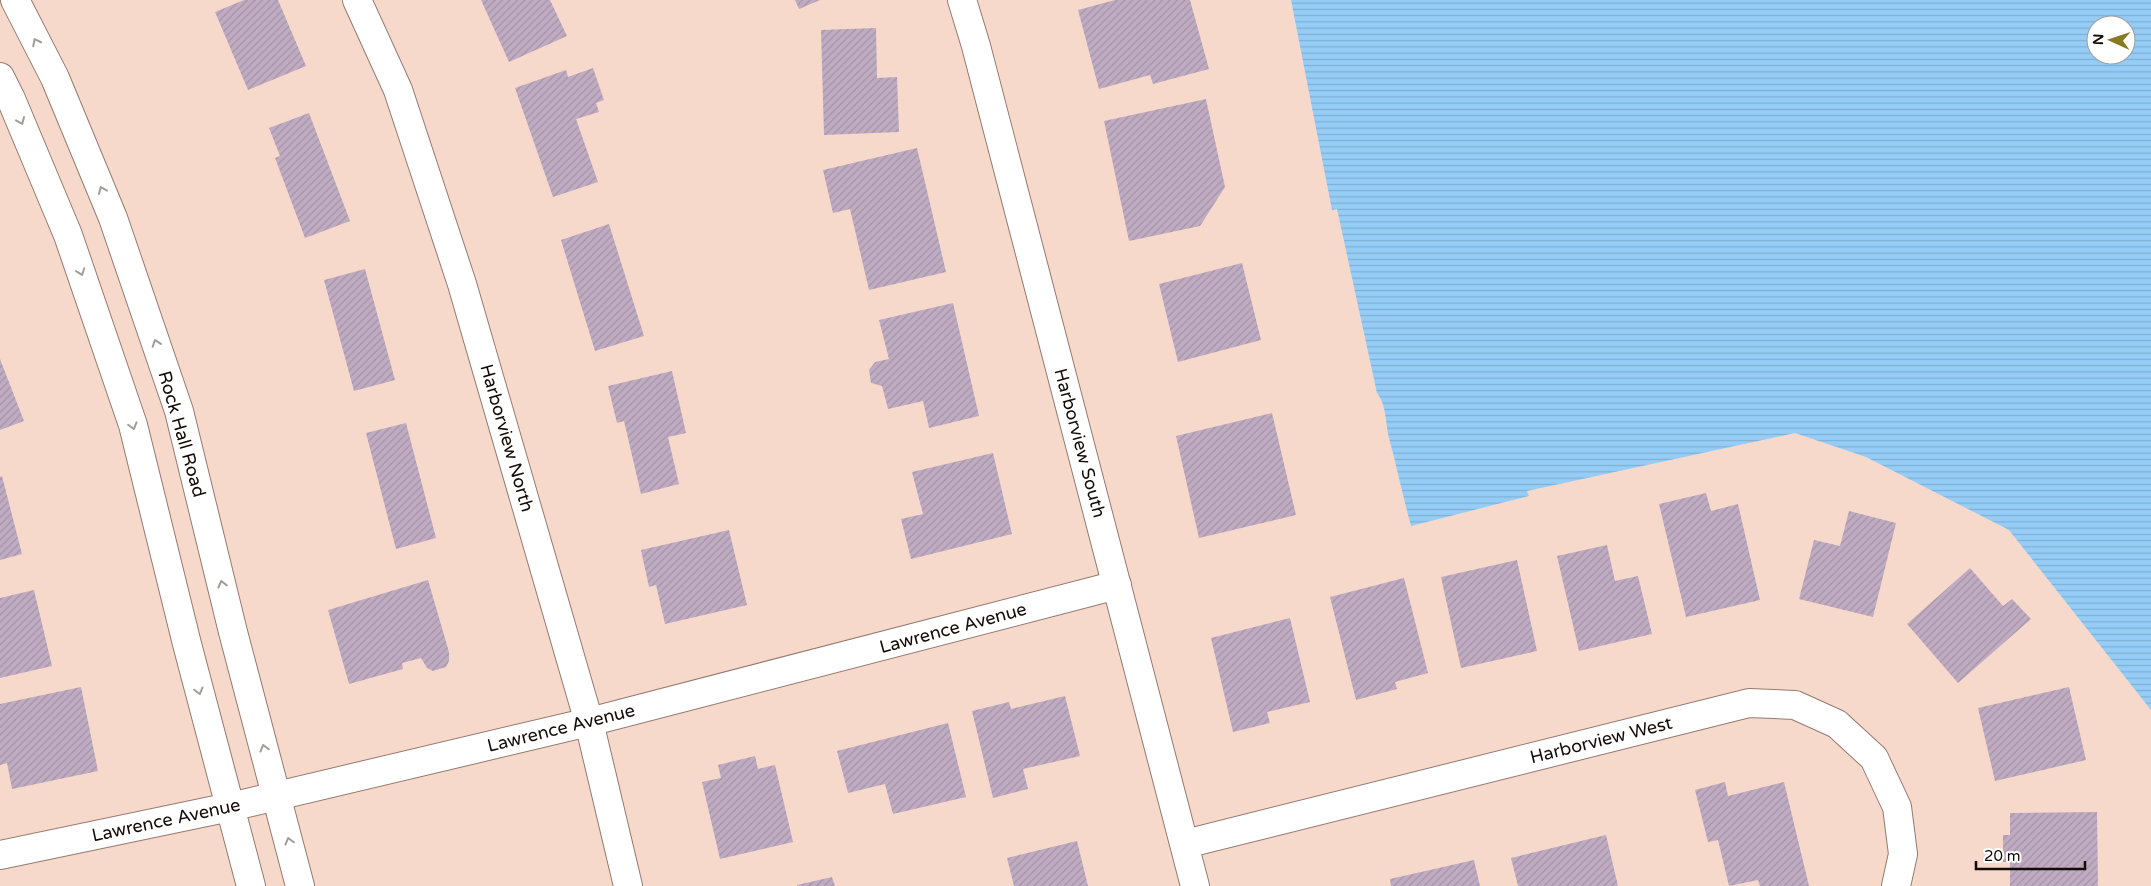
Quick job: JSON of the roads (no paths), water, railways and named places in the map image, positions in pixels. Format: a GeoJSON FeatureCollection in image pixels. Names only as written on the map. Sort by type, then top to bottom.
{"type":"FeatureCollection","features":[{"type":"Feature","properties":{"kind":"street","name":"Rock Hall Road"},"geometry":{"type":"LineString","coordinates":[[15,0],[55,78],[113,218],[179,411],[233,632],[300,886]]}},
{"type":"Feature","properties":{"kind":"street","name":"Harborview North"},"geometry":{"type":"LineString","coordinates":[[356,0],[398,90],[462,284],[589,722],[628,886]]}},
{"type":"Feature","properties":{"kind":"street","name":"Harborview South"},"geometry":{"type":"LineString","coordinates":[[962,0],[976,46],[1185,844],[1194,886]]}},
{"type":"Feature","properties":{"kind":"street"},"geometry":{"type":"LineString","coordinates":[[0,77],[68,235],[133,425],[187,644],[251,886]]}},
{"type":"Feature","properties":{"kind":"street","name":"Lawrence Avenue"},"geometry":{"type":"LineString","coordinates":[[0,855],[230,807],[589,722],[1117,585]]}},
{"type":"Feature","properties":{"kind":"street","name":"Harborview West"},"geometry":{"type":"LineString","coordinates":[[1185,844],[1749,703],[1795,705],[1838,724],[1874,758],[1897,807],[1903,854],[1896,886]]}},
{"type":"Feature","properties":{"kind":"water"},"geometry":{"type":"Polygon","coordinates":[[[1291,0],[2151,0],[2151,710],[2009,530],[1866,457],[1795,433],[1527,491],[1529,496],[1411,526],[1389,438],[1384,409],[1377,393],[1337,209],[1332,210],[1291,0]]]}}]}
